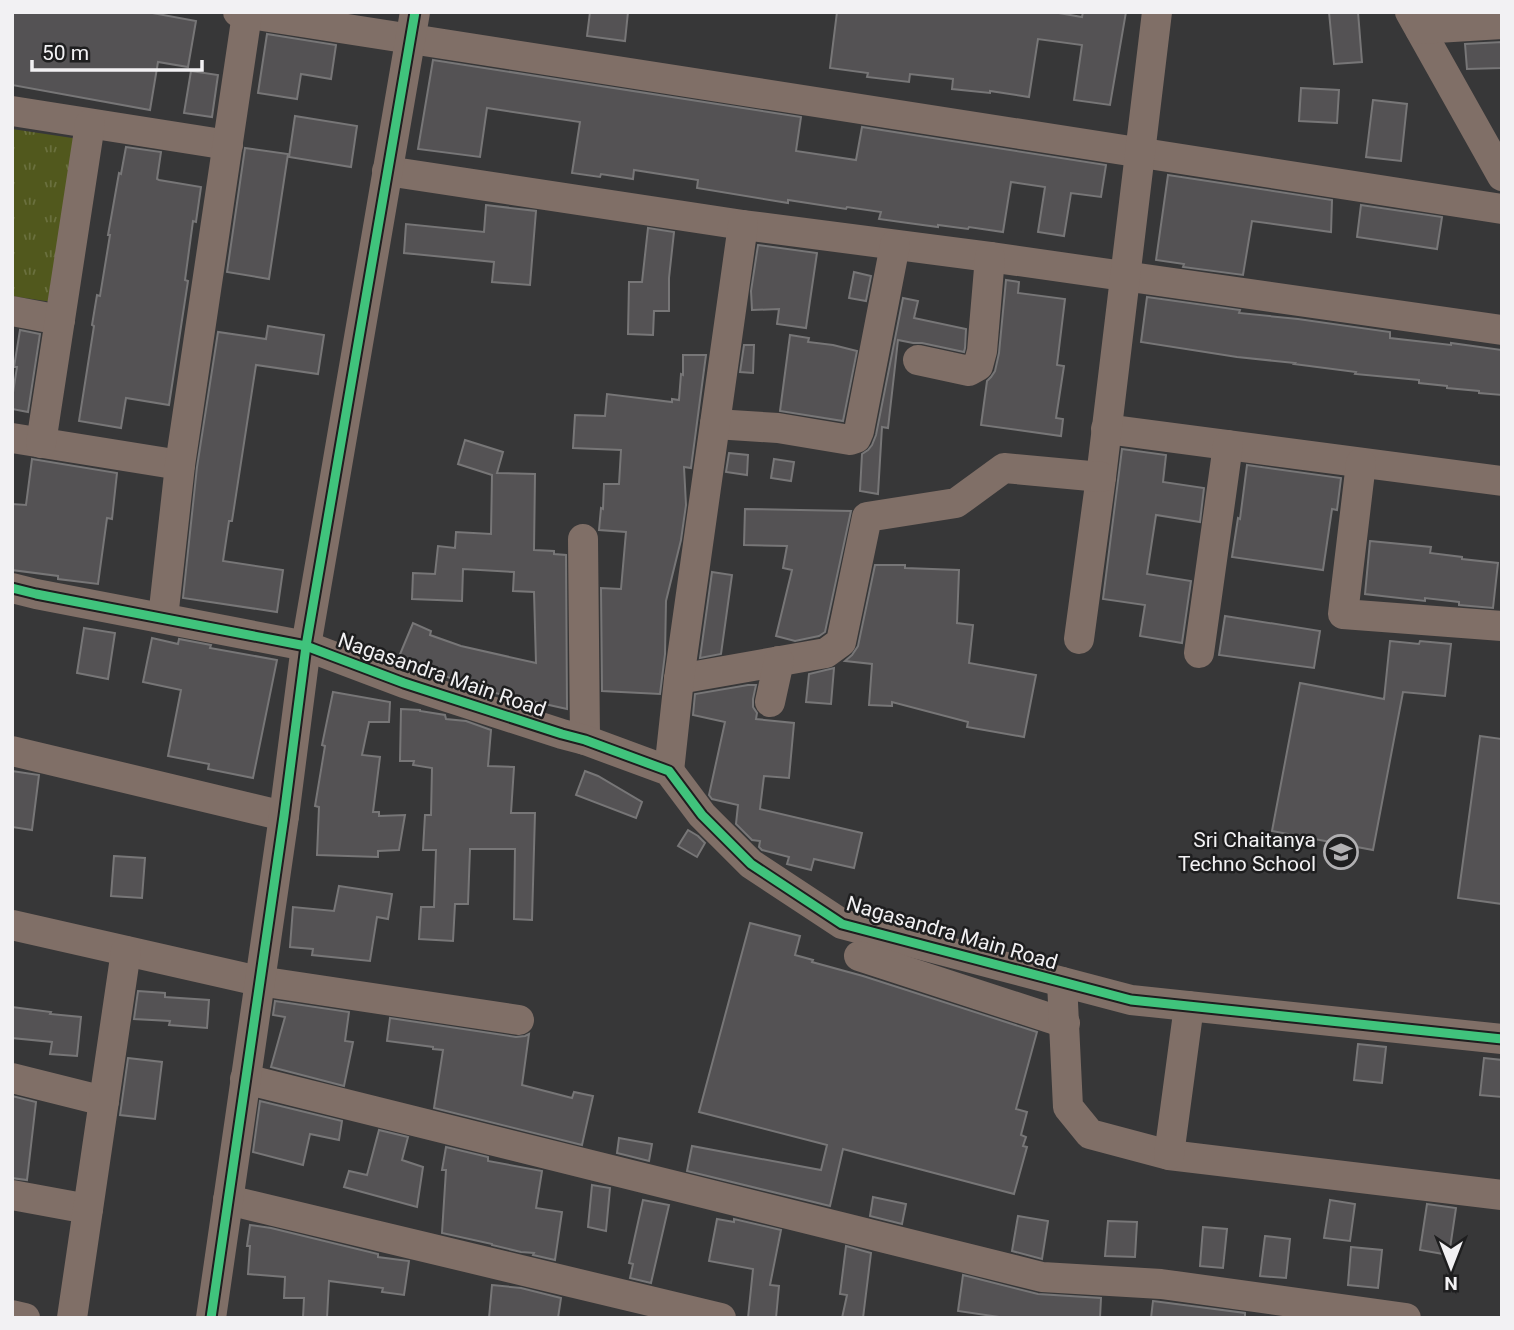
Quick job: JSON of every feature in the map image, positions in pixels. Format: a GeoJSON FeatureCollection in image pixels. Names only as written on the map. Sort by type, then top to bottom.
{"type":"FeatureCollection","features":[{"type":"Feature","properties":{"kind":"street"},"geometry":{"type":"LineString","coordinates":[[1079,639],[1157,12]]}},
{"type":"Feature","properties":{"kind":"street"},"geometry":{"type":"LineString","coordinates":[[163,618],[180,465],[228,145],[243,13],[413,26],[1140,153],[1502,209]]}},
{"type":"Feature","properties":{"kind":"street"},"geometry":{"type":"LineString","coordinates":[[1415,21],[1502,24]]}},
{"type":"Feature","properties":{"kind":"street"},"geometry":{"type":"LineString","coordinates":[[1415,21],[1490,133],[1502,176]]}},
{"type":"Feature","properties":{"kind":"street"},"geometry":{"type":"LineString","coordinates":[[211,1318],[306,646],[413,26]]}},
{"type":"Feature","properties":{"kind":"street"},"geometry":{"type":"LineString","coordinates":[[12,111],[228,145]]}},
{"type":"Feature","properties":{"kind":"street"},"geometry":{"type":"LineString","coordinates":[[41,443],[90,124]]}},
{"type":"Feature","properties":{"kind":"street"},"geometry":{"type":"LineString","coordinates":[[387,171],[743,225],[990,257],[1502,330]]}},
{"type":"Feature","properties":{"kind":"street"},"geometry":{"type":"LineString","coordinates":[[669,771],[679,678],[743,225]]}},
{"type":"Feature","properties":{"kind":"street"},"geometry":{"type":"LineString","coordinates":[[715,424],[778,428],[850,440],[856,438],[895,246]]}},
{"type":"Feature","properties":{"kind":"street"},"geometry":{"type":"LineString","coordinates":[[918,360],[969,371],[978,366],[982,351],[990,257]]}},
{"type":"Feature","properties":{"kind":"street"},"geometry":{"type":"LineString","coordinates":[[12,311],[60,320]]}},
{"type":"Feature","properties":{"kind":"street"},"geometry":{"type":"LineString","coordinates":[[1107,429],[1502,481]]}},
{"type":"Feature","properties":{"kind":"street"},"geometry":{"type":"LineString","coordinates":[[12,438],[180,465]]}},
{"type":"Feature","properties":{"kind":"street"},"geometry":{"type":"LineString","coordinates":[[1199,653],[1228,445]]}},
{"type":"Feature","properties":{"kind":"street"},"geometry":{"type":"LineString","coordinates":[[1361,463],[1343,614],[1502,626]]}},
{"type":"Feature","properties":{"kind":"street"},"geometry":{"type":"LineString","coordinates":[[679,678],[825,653],[841,642],[867,517],[956,503],[1004,468],[1101,477]]}},
{"type":"Feature","properties":{"kind":"street"},"geometry":{"type":"LineString","coordinates":[[583,539],[584,740]]}},
{"type":"Feature","properties":{"kind":"street","name":"Nagasandra Main Road"},"geometry":{"type":"LineString","coordinates":[[12,588],[306,646],[404,683],[584,740],[669,771],[702,815],[751,864],[842,924],[1131,1000],[1502,1039]]}},
{"type":"Feature","properties":{"kind":"street"},"geometry":{"type":"LineString","coordinates":[[770,702],[779,661]]}},
{"type":"Feature","properties":{"kind":"street"},"geometry":{"type":"LineString","coordinates":[[12,751],[284,816]]}},
{"type":"Feature","properties":{"kind":"street"},"geometry":{"type":"LineString","coordinates":[[12,925],[259,981],[519,1020]]}},
{"type":"Feature","properties":{"kind":"street"},"geometry":{"type":"LineString","coordinates":[[72,1318],[126,951]]}},
{"type":"Feature","properties":{"kind":"street"},"geometry":{"type":"LineString","coordinates":[[859,956],[1065,1023]]}},
{"type":"Feature","properties":{"kind":"street"},"geometry":{"type":"LineString","coordinates":[[979,995],[985,962]]}},
{"type":"Feature","properties":{"kind":"street"},"geometry":{"type":"LineString","coordinates":[[1062,982],[1068,1107],[1090,1134],[1168,1155],[1502,1195]]}},
{"type":"Feature","properties":{"kind":"street"},"geometry":{"type":"LineString","coordinates":[[1168,1155],[1189,1006]]}},
{"type":"Feature","properties":{"kind":"street"},"geometry":{"type":"LineString","coordinates":[[12,1078],[104,1101]]}},
{"type":"Feature","properties":{"kind":"street"},"geometry":{"type":"LineString","coordinates":[[245,1079],[1042,1277],[1161,1284],[1406,1318]]}},
{"type":"Feature","properties":{"kind":"street"},"geometry":{"type":"LineString","coordinates":[[12,1195],[88,1209]]}},
{"type":"Feature","properties":{"kind":"street"},"geometry":{"type":"LineString","coordinates":[[228,1200],[721,1318]]}},
{"type":"Feature","properties":{"kind":"street"},"geometry":{"type":"LineString","coordinates":[[12,1315],[25,1318]]}},
{"type":"Feature","properties":{"kind":"green space"},"geometry":{"type":"Polygon","coordinates":[[[12,129],[79,139],[52,302],[12,296],[12,129]]]}},
{"type":"Feature","properties":{"kind":"building"},"geometry":{"type":"Polygon","coordinates":[[[12,12],[147,12],[196,21],[188,67],[158,62],[150,110],[12,85],[12,12]]]}},
{"type":"Feature","properties":{"kind":"building"},"geometry":{"type":"Polygon","coordinates":[[[590,12],[628,12],[625,41],[587,36],[590,12]]]}},
{"type":"Feature","properties":{"kind":"building"},"geometry":{"type":"Polygon","coordinates":[[[837,12],[1053,12],[1082,17],[1083,12],[1126,12],[1110,105],[1074,100],[1082,45],[1038,39],[1029,97],[952,89],[953,79],[910,74],[909,82],[867,77],[868,73],[830,68],[837,12]]]}},
{"type":"Feature","properties":{"kind":"building"},"geometry":{"type":"Polygon","coordinates":[[[1329,12],[1358,12],[1362,62],[1334,64],[1329,12]]]}},
{"type":"Feature","properties":{"kind":"building"},"geometry":{"type":"Polygon","coordinates":[[[267,34],[336,45],[331,79],[301,74],[297,99],[258,93],[267,34]]]}},
{"type":"Feature","properties":{"kind":"building"},"geometry":{"type":"Polygon","coordinates":[[[1502,42],[1502,68],[1467,69],[1465,44],[1502,42]]]}},
{"type":"Feature","properties":{"kind":"building"},"geometry":{"type":"Polygon","coordinates":[[[433,60],[801,117],[796,151],[856,160],[862,127],[1106,165],[1101,197],[1071,193],[1064,236],[1038,232],[1045,187],[1011,182],[1003,232],[879,219],[881,212],[788,200],[788,203],[697,188],[698,180],[634,170],[633,179],[572,173],[580,122],[487,108],[480,157],[418,149],[433,60]]]}},
{"type":"Feature","properties":{"kind":"building"},"geometry":{"type":"Polygon","coordinates":[[[191,71],[218,75],[212,117],[184,113],[191,71]]]}},
{"type":"Feature","properties":{"kind":"building"},"geometry":{"type":"Polygon","coordinates":[[[1301,88],[1339,90],[1337,123],[1299,121],[1301,88]]]}},
{"type":"Feature","properties":{"kind":"building"},"geometry":{"type":"Polygon","coordinates":[[[1373,100],[1407,104],[1401,161],[1366,157],[1373,100]]]}},
{"type":"Feature","properties":{"kind":"building"},"geometry":{"type":"Polygon","coordinates":[[[295,116],[357,126],[351,167],[289,157],[295,116]]]}},
{"type":"Feature","properties":{"kind":"building"},"geometry":{"type":"Polygon","coordinates":[[[126,147],[161,152],[157,179],[201,187],[196,222],[193,221],[185,280],[188,281],[169,405],[126,398],[121,428],[79,421],[97,295],[100,296],[108,235],[126,147]]]}},
{"type":"Feature","properties":{"kind":"building"},"geometry":{"type":"Polygon","coordinates":[[[245,148],[288,154],[269,279],[227,272],[245,148]]]}},
{"type":"Feature","properties":{"kind":"building"},"geometry":{"type":"Polygon","coordinates":[[[1168,175],[1332,200],[1331,232],[1252,221],[1243,275],[1183,267],[1184,264],[1156,260],[1168,175]]]}},
{"type":"Feature","properties":{"kind":"building"},"geometry":{"type":"Polygon","coordinates":[[[486,205],[536,211],[530,285],[492,282],[494,262],[404,253],[406,224],[484,232],[486,205]]]}},
{"type":"Feature","properties":{"kind":"building"},"geometry":{"type":"Polygon","coordinates":[[[1361,205],[1442,217],[1437,249],[1357,237],[1361,205]]]}},
{"type":"Feature","properties":{"kind":"building"},"geometry":{"type":"Polygon","coordinates":[[[648,228],[674,232],[669,311],[654,311],[653,335],[628,334],[629,282],[642,282],[648,228]]]}},
{"type":"Feature","properties":{"kind":"building"},"geometry":{"type":"Polygon","coordinates":[[[758,245],[817,253],[806,328],[777,324],[779,309],[752,310],[751,291],[758,245]]]}},
{"type":"Feature","properties":{"kind":"building"},"geometry":{"type":"Polygon","coordinates":[[[854,272],[871,276],[866,301],[849,298],[854,272]]]}},
{"type":"Feature","properties":{"kind":"building"},"geometry":{"type":"Polygon","coordinates":[[[1006,280],[1019,282],[1018,293],[1065,299],[1057,365],[1064,366],[1056,418],[1063,419],[1061,436],[981,425],[987,381],[995,371],[999,353],[1006,280]]]}},
{"type":"Feature","properties":{"kind":"building"},"geometry":{"type":"Polygon","coordinates":[[[1147,297],[1240,310],[1239,313],[1390,332],[1390,338],[1502,350],[1502,395],[1419,383],[1419,380],[1355,374],[1356,372],[1141,342],[1147,297]]]}},
{"type":"Feature","properties":{"kind":"building"},"geometry":{"type":"Polygon","coordinates":[[[903,298],[918,301],[914,318],[966,329],[965,348],[964,352],[898,340],[888,428],[882,427],[878,494],[860,491],[862,454],[872,445],[876,435],[903,298]]]}},
{"type":"Feature","properties":{"kind":"building"},"geometry":{"type":"Polygon","coordinates":[[[268,326],[324,335],[318,374],[256,365],[232,521],[229,521],[223,561],[283,570],[277,612],[183,598],[197,467],[218,332],[266,339],[268,326]]]}},
{"type":"Feature","properties":{"kind":"building"},"geometry":{"type":"Polygon","coordinates":[[[20,330],[40,334],[28,412],[12,409],[17,367],[14,367],[20,330]]]}},
{"type":"Feature","properties":{"kind":"building"},"geometry":{"type":"Polygon","coordinates":[[[790,335],[809,338],[808,342],[857,351],[843,421],[780,411],[790,335]]]}},
{"type":"Feature","properties":{"kind":"building"},"geometry":{"type":"Polygon","coordinates":[[[744,345],[754,345],[753,373],[740,372],[744,345]]]}},
{"type":"Feature","properties":{"kind":"building"},"geometry":{"type":"Polygon","coordinates":[[[683,355],[706,355],[691,468],[684,467],[686,505],[681,540],[666,601],[665,654],[660,694],[602,691],[601,588],[621,589],[626,532],[599,530],[604,484],[619,484],[621,450],[573,448],[575,415],[605,416],[607,394],[672,402],[672,399],[679,400],[683,355]]]}},
{"type":"Feature","properties":{"kind":"building"},"geometry":{"type":"Polygon","coordinates":[[[465,440],[503,452],[497,473],[535,474],[534,550],[566,555],[567,709],[486,691],[398,659],[413,623],[431,631],[430,635],[461,646],[536,663],[534,592],[513,591],[514,572],[463,569],[462,601],[412,599],[413,573],[435,574],[438,546],[455,548],[456,532],[491,534],[492,475],[458,464],[465,440]]]}},
{"type":"Feature","properties":{"kind":"building"},"geometry":{"type":"Polygon","coordinates":[[[1122,449],[1166,455],[1163,482],[1204,488],[1200,522],[1156,515],[1147,574],[1191,581],[1182,643],[1140,636],[1145,605],[1103,599],[1122,449]]]}},
{"type":"Feature","properties":{"kind":"building"},"geometry":{"type":"Polygon","coordinates":[[[729,453],[748,455],[747,475],[726,472],[729,453]]]}},
{"type":"Feature","properties":{"kind":"building"},"geometry":{"type":"Polygon","coordinates":[[[32,459],[117,473],[112,519],[107,518],[98,584],[12,570],[12,504],[26,505],[32,459]]]}},
{"type":"Feature","properties":{"kind":"building"},"geometry":{"type":"Polygon","coordinates":[[[774,459],[794,462],[791,481],[771,478],[774,459]]]}},
{"type":"Feature","properties":{"kind":"building"},"geometry":{"type":"Polygon","coordinates":[[[1247,465],[1341,478],[1337,510],[1332,509],[1323,570],[1232,557],[1247,465]]]}},
{"type":"Feature","properties":{"kind":"building"},"geometry":{"type":"Polygon","coordinates":[[[745,509],[851,511],[825,632],[819,636],[795,641],[776,636],[792,570],[783,568],[787,546],[744,545],[745,509]]]}},
{"type":"Feature","properties":{"kind":"building"},"geometry":{"type":"Polygon","coordinates":[[[1370,541],[1431,547],[1430,553],[1498,563],[1493,608],[1425,598],[1425,601],[1365,594],[1370,541]]]}},
{"type":"Feature","properties":{"kind":"building"},"geometry":{"type":"Polygon","coordinates":[[[875,565],[959,570],[957,623],[973,625],[969,663],[1036,675],[1024,737],[967,727],[968,722],[892,702],[892,706],[869,705],[872,664],[845,661],[858,646],[875,565]]]}},
{"type":"Feature","properties":{"kind":"building"},"geometry":{"type":"Polygon","coordinates":[[[712,572],[732,575],[721,654],[700,658],[712,572]]]}},
{"type":"Feature","properties":{"kind":"building"},"geometry":{"type":"Polygon","coordinates":[[[1225,616],[1320,631],[1314,668],[1219,655],[1225,616]]]}},
{"type":"Feature","properties":{"kind":"building"},"geometry":{"type":"Polygon","coordinates":[[[84,628],[115,633],[108,679],[77,673],[84,628]]]}},
{"type":"Feature","properties":{"kind":"building"},"geometry":{"type":"Polygon","coordinates":[[[152,638],[178,644],[179,639],[211,645],[210,648],[277,660],[253,778],[208,769],[209,764],[168,756],[181,690],[143,682],[152,638]]]}},
{"type":"Feature","properties":{"kind":"building"},"geometry":{"type":"Polygon","coordinates":[[[1390,641],[1451,644],[1445,696],[1403,692],[1373,850],[1272,831],[1300,683],[1384,699],[1390,641]]]}},
{"type":"Feature","properties":{"kind":"building"},"geometry":{"type":"Polygon","coordinates":[[[834,668],[831,704],[806,702],[809,674],[834,668]]]}},
{"type":"Feature","properties":{"kind":"building"},"geometry":{"type":"Polygon","coordinates":[[[756,685],[753,707],[757,713],[756,719],[794,723],[789,778],[764,776],[760,809],[862,833],[854,868],[814,859],[811,870],[787,864],[789,857],[762,850],[759,847],[760,841],[752,840],[736,824],[738,805],[712,799],[709,795],[725,722],[693,715],[695,694],[756,685]]]}},
{"type":"Feature","properties":{"kind":"building"},"geometry":{"type":"Polygon","coordinates":[[[333,692],[390,702],[389,722],[369,722],[362,755],[380,757],[373,812],[379,812],[379,816],[405,815],[399,850],[378,851],[378,857],[317,855],[319,807],[315,806],[325,746],[322,745],[333,692]]]}},
{"type":"Feature","properties":{"kind":"building"},"geometry":{"type":"Polygon","coordinates":[[[401,709],[445,715],[446,719],[466,721],[491,730],[488,766],[514,767],[511,813],[535,813],[532,920],[514,919],[515,849],[470,849],[468,904],[455,904],[453,941],[419,939],[421,907],[434,907],[436,850],[423,850],[425,815],[431,815],[432,768],[413,765],[414,761],[400,761],[401,709]]]}},
{"type":"Feature","properties":{"kind":"building"},"geometry":{"type":"Polygon","coordinates":[[[1480,736],[1502,739],[1502,904],[1458,898],[1480,736]]]}},
{"type":"Feature","properties":{"kind":"building"},"geometry":{"type":"Polygon","coordinates":[[[12,771],[39,775],[32,830],[12,827],[12,771]]]}},
{"type":"Feature","properties":{"kind":"building"},"geometry":{"type":"Polygon","coordinates":[[[585,771],[642,802],[636,818],[576,795],[585,771]]]}},
{"type":"Feature","properties":{"kind":"building"},"geometry":{"type":"Polygon","coordinates":[[[688,830],[705,843],[697,857],[678,846],[688,830]]]}},
{"type":"Feature","properties":{"kind":"building"},"geometry":{"type":"Polygon","coordinates":[[[114,856],[145,858],[142,898],[111,896],[114,856]]]}},
{"type":"Feature","properties":{"kind":"building"},"geometry":{"type":"Polygon","coordinates":[[[339,886],[392,894],[388,919],[377,917],[370,961],[312,955],[313,949],[290,947],[293,907],[334,911],[339,886]]]}},
{"type":"Feature","properties":{"kind":"building"},"geometry":{"type":"Polygon","coordinates":[[[750,923],[800,936],[795,955],[813,960],[812,962],[1037,1032],[1016,1109],[1027,1112],[1021,1135],[1026,1137],[1023,1146],[1027,1147],[1014,1194],[843,1149],[830,1206],[687,1171],[692,1146],[821,1170],[827,1145],[699,1112],[750,923]]]}},
{"type":"Feature","properties":{"kind":"building"},"geometry":{"type":"Polygon","coordinates":[[[138,991],[165,993],[165,997],[209,1000],[207,1028],[169,1025],[170,1021],[134,1019],[138,991]]]}},
{"type":"Feature","properties":{"kind":"building"},"geometry":{"type":"Polygon","coordinates":[[[275,1001],[349,1012],[345,1041],[353,1042],[344,1086],[271,1067],[285,1017],[273,1015],[275,1001]]]}},
{"type":"Feature","properties":{"kind":"building"},"geometry":{"type":"Polygon","coordinates":[[[12,1007],[81,1017],[77,1056],[50,1054],[52,1042],[12,1038],[12,1007]]]}},
{"type":"Feature","properties":{"kind":"building"},"geometry":{"type":"Polygon","coordinates":[[[390,1018],[516,1037],[529,1034],[522,1085],[572,1098],[574,1092],[593,1096],[582,1145],[434,1108],[443,1050],[387,1041],[390,1018]]]}},
{"type":"Feature","properties":{"kind":"building"},"geometry":{"type":"Polygon","coordinates":[[[1358,1044],[1386,1047],[1382,1083],[1354,1080],[1358,1044]]]}},
{"type":"Feature","properties":{"kind":"building"},"geometry":{"type":"Polygon","coordinates":[[[128,1058],[162,1062],[155,1119],[120,1115],[128,1058]]]}},
{"type":"Feature","properties":{"kind":"building"},"geometry":{"type":"Polygon","coordinates":[[[1484,1058],[1502,1060],[1502,1097],[1480,1095],[1484,1058]]]}},
{"type":"Feature","properties":{"kind":"building"},"geometry":{"type":"Polygon","coordinates":[[[12,1096],[36,1102],[27,1180],[12,1178],[12,1096]]]}},
{"type":"Feature","properties":{"kind":"building"},"geometry":{"type":"Polygon","coordinates":[[[260,1101],[342,1121],[339,1140],[310,1134],[303,1165],[253,1152],[260,1101]]]}},
{"type":"Feature","properties":{"kind":"building"},"geometry":{"type":"Polygon","coordinates":[[[379,1130],[408,1137],[402,1160],[423,1167],[417,1207],[344,1187],[349,1171],[367,1175],[379,1130]]]}},
{"type":"Feature","properties":{"kind":"building"},"geometry":{"type":"Polygon","coordinates":[[[619,1138],[652,1144],[649,1161],[617,1153],[619,1138]]]}},
{"type":"Feature","properties":{"kind":"building"},"geometry":{"type":"Polygon","coordinates":[[[446,1147],[488,1157],[488,1161],[542,1171],[536,1208],[562,1212],[555,1260],[442,1233],[446,1170],[442,1170],[446,1147]]]}},
{"type":"Feature","properties":{"kind":"building"},"geometry":{"type":"Polygon","coordinates":[[[592,1185],[610,1188],[606,1231],[588,1227],[592,1185]]]}},
{"type":"Feature","properties":{"kind":"building"},"geometry":{"type":"Polygon","coordinates":[[[873,1197],[906,1204],[902,1224],[870,1216],[873,1197]]]}},
{"type":"Feature","properties":{"kind":"building"},"geometry":{"type":"Polygon","coordinates":[[[643,1200],[669,1205],[651,1283],[630,1278],[633,1264],[629,1263],[643,1200]]]}},
{"type":"Feature","properties":{"kind":"building"},"geometry":{"type":"Polygon","coordinates":[[[1330,1200],[1355,1204],[1350,1241],[1324,1238],[1330,1200]]]}},
{"type":"Feature","properties":{"kind":"building"},"geometry":{"type":"Polygon","coordinates":[[[1427,1204],[1456,1208],[1449,1255],[1420,1250],[1427,1204]]]}},
{"type":"Feature","properties":{"kind":"building"},"geometry":{"type":"Polygon","coordinates":[[[1018,1216],[1048,1221],[1042,1259],[1012,1251],[1018,1216]]]}},
{"type":"Feature","properties":{"kind":"building"},"geometry":{"type":"Polygon","coordinates":[[[717,1219],[734,1222],[734,1219],[781,1230],[770,1285],[779,1286],[776,1318],[748,1318],[753,1269],[709,1261],[717,1219]]]}},
{"type":"Feature","properties":{"kind":"building"},"geometry":{"type":"Polygon","coordinates":[[[1108,1221],[1137,1222],[1135,1257],[1105,1256],[1108,1221]]]}},
{"type":"Feature","properties":{"kind":"building"},"geometry":{"type":"Polygon","coordinates":[[[250,1225],[378,1254],[378,1257],[409,1261],[404,1295],[382,1292],[383,1288],[329,1281],[327,1318],[303,1318],[304,1298],[284,1298],[285,1277],[248,1274],[250,1246],[247,1246],[250,1225]]]}},
{"type":"Feature","properties":{"kind":"building"},"geometry":{"type":"Polygon","coordinates":[[[1203,1227],[1227,1229],[1223,1268],[1200,1266],[1203,1227]]]}},
{"type":"Feature","properties":{"kind":"building"},"geometry":{"type":"Polygon","coordinates":[[[1265,1236],[1290,1239],[1286,1278],[1260,1276],[1265,1236]]]}},
{"type":"Feature","properties":{"kind":"building"},"geometry":{"type":"Polygon","coordinates":[[[846,1246],[871,1253],[863,1318],[842,1318],[847,1295],[840,1294],[846,1246]]]}},
{"type":"Feature","properties":{"kind":"building"},"geometry":{"type":"Polygon","coordinates":[[[1351,1247],[1382,1250],[1378,1288],[1348,1285],[1351,1247]]]}},
{"type":"Feature","properties":{"kind":"building"},"geometry":{"type":"Polygon","coordinates":[[[963,1275],[1038,1294],[1101,1298],[1100,1318],[1006,1318],[958,1311],[963,1275]]]}},
{"type":"Feature","properties":{"kind":"building"},"geometry":{"type":"Polygon","coordinates":[[[492,1285],[521,1288],[561,1298],[558,1318],[489,1318],[492,1285]]]}},
{"type":"Feature","properties":{"kind":"building"},"geometry":{"type":"Polygon","coordinates":[[[1153,1301],[1245,1313],[1245,1318],[1151,1318],[1153,1301]]]}},
{"type":"Feature","properties":{"kind":"cycle path"},"geometry":{"type":"LineString","coordinates":[[211,1318],[306,646],[415,12]]}},
{"type":"Feature","properties":{"kind":"cycle path"},"geometry":{"type":"LineString","coordinates":[[12,588],[306,646],[404,683],[585,740],[669,771],[702,815],[751,864],[842,924],[1131,1000],[1502,1039]]}},
{"type":"Feature","properties":{"kind":"place","name":"Sri Chaitanya Techno School"},"geometry":{"type":"Point","coordinates":[1341,852]}}]}
